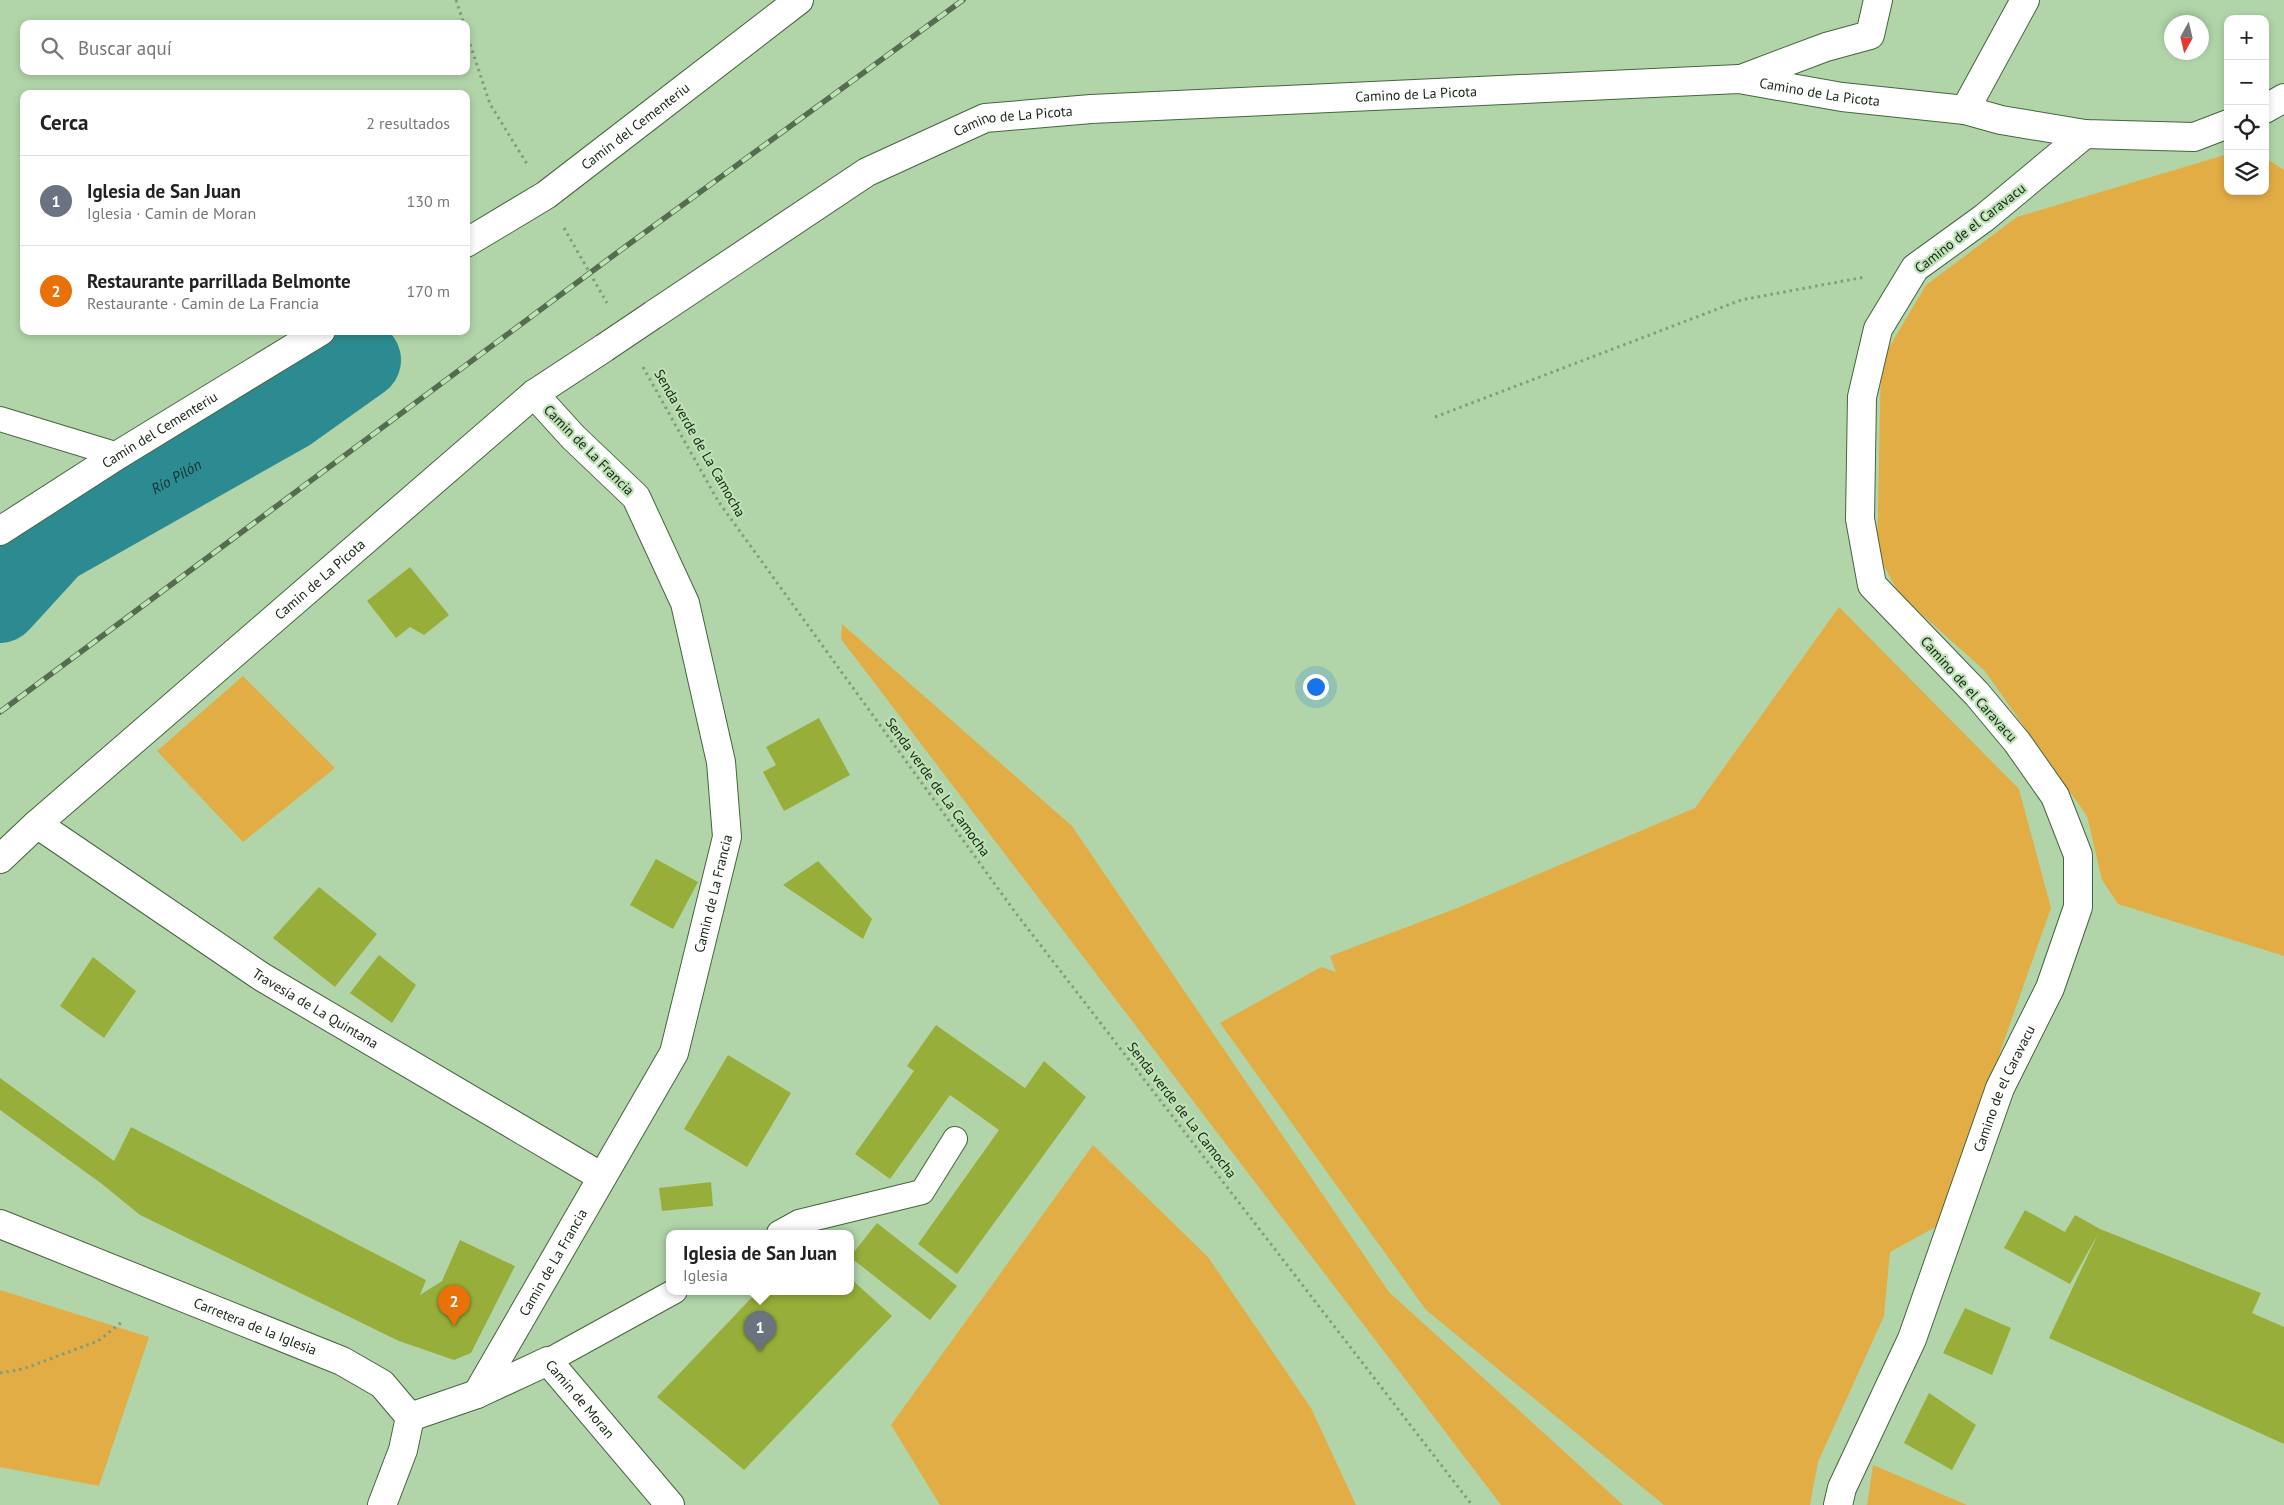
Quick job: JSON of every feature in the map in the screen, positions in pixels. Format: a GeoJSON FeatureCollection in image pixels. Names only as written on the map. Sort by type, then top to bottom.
{"type":"FeatureCollection","features":[{"type":"Feature","properties":{"kind":"street","name":"Camín del Cementeriu"},"geometry":{"type":"LineString","coordinates":[[470,241],[546,195],[799,0]]}},
{"type":"Feature","properties":{"kind":"street"},"geometry":{"type":"LineString","coordinates":[[1739,79],[1826,47],[1870,35],[1878,0]]}},
{"type":"Feature","properties":{"kind":"street"},"geometry":{"type":"LineString","coordinates":[[1965,110],[2025,0]]}},
{"type":"Feature","properties":{"kind":"street","name":"Camino de La Picota"},"geometry":{"type":"LineString","coordinates":[[653,315],[868,172],[985,118],[1091,109],[1739,79],[1842,97],[1965,110],[2001,120],[2085,134],[2194,138],[2224,126]]}},
{"type":"Feature","properties":{"kind":"street"},"geometry":{"type":"LineString","coordinates":[[2269,107],[2284,98]]}},
{"type":"Feature","properties":{"kind":"street","name":"Camino de el Caravacu"},"geometry":{"type":"LineString","coordinates":[[1838,1505],[1842,1488],[1912,1339],[2000,1088],[2050,988],[2078,907],[2078,855],[2055,796],[2017,742],[1977,694],[1872,585],[1860,519],[1862,397],[1878,329],[1915,268],[1984,218],[2085,134]]}},
{"type":"Feature","properties":{"kind":"street","name":"Camin de La Picota"},"geometry":{"type":"LineString","coordinates":[[0,859],[37,824],[534,394],[653,315]]}},
{"type":"Feature","properties":{"kind":"street","name":"Camín del Cementeriu"},"geometry":{"type":"LineString","coordinates":[[0,531],[118,455],[314,335]]}},
{"type":"Feature","properties":{"kind":"street","name":"Camin de La Francia"},"geometry":{"type":"LineString","coordinates":[[476,1394],[674,1054],[728,837],[722,772],[685,603],[636,497],[574,437],[534,394]]}},
{"type":"Feature","properties":{"kind":"street","name":"Travesía de La Quintana"},"geometry":{"type":"LineString","coordinates":[[37,824],[262,977],[602,1177]]}},
{"type":"Feature","properties":{"kind":"street","name":"Carretera de la Iglesia"},"geometry":{"type":"LineString","coordinates":[[0,1224],[342,1361],[382,1384],[410,1417]]}},
{"type":"Feature","properties":{"kind":"street","name":"Camin de Moran"},"geometry":{"type":"LineString","coordinates":[[410,1417],[476,1394],[548,1361],[670,1505]]}},
{"type":"Feature","properties":{"kind":"street"},"geometry":{"type":"LineString","coordinates":[[382,1505],[403,1450],[410,1417]]}},
{"type":"Feature","properties":{"kind":"lane"},"geometry":{"type":"LineString","coordinates":[[0,419],[118,455]]}},
{"type":"Feature","properties":{"kind":"lane"},"geometry":{"type":"LineString","coordinates":[[785,1230],[800,1222],[922,1192],[955,1139]]}},
{"type":"Feature","properties":{"kind":"lane"},"geometry":{"type":"LineString","coordinates":[[548,1361],[668,1295]]}},
{"type":"Feature","properties":{"kind":"path"},"geometry":{"type":"LineString","coordinates":[[456,0],[463,20]]}},
{"type":"Feature","properties":{"kind":"path"},"geometry":{"type":"LineString","coordinates":[[470,44],[490,104],[546,195],[608,306]]}},
{"type":"Feature","properties":{"kind":"path"},"geometry":{"type":"LineString","coordinates":[[1435,417],[1741,300],[1915,268]]}},
{"type":"Feature","properties":{"kind":"path","name":"Senda verde de La Camocha"},"geometry":{"type":"LineString","coordinates":[[642,365],[718,502],[1009,904],[1472,1505]]}},
{"type":"Feature","properties":{"kind":"path"},"geometry":{"type":"LineString","coordinates":[[0,1373],[24,1369],[98,1341],[122,1322]]}},
{"type":"Feature","properties":{"kind":"shaded area"},"geometry":{"type":"Polygon","coordinates":[[[2224,155],[2224,195],[2269,195],[2269,161],[2284,170],[2284,956],[2118,904],[2102,880],[2087,816],[1985,671],[1900,595],[1877,554],[1881,361],[1926,285],[2017,217],[2224,155]]]}},
{"type":"Feature","properties":{"kind":"shaded area"},"geometry":{"type":"Polygon","coordinates":[[[1839,607],[2019,789],[2051,908],[1939,1225],[1890,1252],[1884,1316],[1818,1462],[1810,1505],[1664,1505],[1426,1310],[1220,1023],[1321,967],[1336,972],[1330,956],[1460,907],[1695,808],[1839,607]]]}},
{"type":"Feature","properties":{"kind":"shaded area"},"geometry":{"type":"Polygon","coordinates":[[[842,624],[1072,826],[1389,1292],[1623,1505],[1501,1505],[841,639],[842,624]]]}},
{"type":"Feature","properties":{"kind":"shaded area"},"geometry":{"type":"Polygon","coordinates":[[[243,676],[335,768],[243,842],[157,751],[243,676]]]}},
{"type":"Feature","properties":{"kind":"shaded area"},"geometry":{"type":"Polygon","coordinates":[[[1093,1145],[1208,1257],[1311,1408],[1356,1505],[940,1505],[891,1425],[1093,1145]]]}},
{"type":"Feature","properties":{"kind":"shaded area"},"geometry":{"type":"Polygon","coordinates":[[[0,1290],[149,1337],[99,1486],[0,1467],[0,1290]]]}},
{"type":"Feature","properties":{"kind":"shaded area"},"geometry":{"type":"Polygon","coordinates":[[[1873,1465],[1967,1505],[1867,1505],[1873,1465]]]}},
{"type":"Feature","properties":{"kind":"building"},"geometry":{"type":"Polygon","coordinates":[[[410,567],[449,615],[424,635],[410,627],[396,638],[367,601],[410,567]]]}},
{"type":"Feature","properties":{"kind":"building"},"geometry":{"type":"Polygon","coordinates":[[[819,718],[850,775],[784,811],[763,772],[776,765],[766,747],[819,718]]]}},
{"type":"Feature","properties":{"kind":"building"},"geometry":{"type":"Polygon","coordinates":[[[656,859],[698,882],[673,929],[630,905],[656,859]]]}},
{"type":"Feature","properties":{"kind":"building"},"geometry":{"type":"Polygon","coordinates":[[[818,861],[872,919],[863,939],[783,885],[818,861]]]}},
{"type":"Feature","properties":{"kind":"building"},"geometry":{"type":"Polygon","coordinates":[[[319,887],[377,934],[335,987],[273,938],[319,887]]]}},
{"type":"Feature","properties":{"kind":"building"},"geometry":{"type":"Polygon","coordinates":[[[379,955],[416,985],[392,1023],[350,993],[379,955]]]}},
{"type":"Feature","properties":{"kind":"building"},"geometry":{"type":"Polygon","coordinates":[[[93,957],[136,991],[104,1038],[60,1006],[93,957]]]}},
{"type":"Feature","properties":{"kind":"building"},"geometry":{"type":"Polygon","coordinates":[[[936,1025],[1025,1088],[1044,1061],[1086,1097],[957,1274],[918,1244],[999,1130],[950,1095],[890,1179],[855,1154],[914,1071],[907,1066],[936,1025]]]}},
{"type":"Feature","properties":{"kind":"building"},"geometry":{"type":"Polygon","coordinates":[[[728,1055],[791,1093],[747,1167],[684,1129],[728,1055]]]}},
{"type":"Feature","properties":{"kind":"building"},"geometry":{"type":"Polygon","coordinates":[[[0,1078],[114,1161],[131,1127],[426,1280],[420,1295],[442,1281],[460,1240],[515,1266],[471,1353],[454,1360],[399,1341],[140,1215],[102,1184],[0,1110],[0,1078]]]}},
{"type":"Feature","properties":{"kind":"building"},"geometry":{"type":"Polygon","coordinates":[[[711,1182],[713,1206],[662,1211],[659,1188],[711,1182]]]}},
{"type":"Feature","properties":{"kind":"building"},"geometry":{"type":"Polygon","coordinates":[[[2025,1210],[2065,1232],[2075,1215],[2100,1229],[2261,1293],[2252,1313],[2284,1327],[2284,1444],[2049,1338],[2098,1234],[2070,1284],[2004,1248],[2025,1210]]]}},
{"type":"Feature","properties":{"kind":"building"},"geometry":{"type":"Polygon","coordinates":[[[877,1223],[957,1286],[930,1320],[854,1260],[854,1252],[877,1223]]]}},
{"type":"Feature","properties":{"kind":"building"},"geometry":{"type":"Polygon","coordinates":[[[854,1282],[892,1316],[744,1470],[657,1397],[754,1295],[854,1295],[854,1282]]]}},
{"type":"Feature","properties":{"kind":"building"},"geometry":{"type":"Polygon","coordinates":[[[1965,1308],[2011,1328],[1992,1375],[1943,1353],[1965,1308]]]}},
{"type":"Feature","properties":{"kind":"building"},"geometry":{"type":"Polygon","coordinates":[[[1929,1393],[1976,1425],[1952,1470],[1904,1443],[1929,1393]]]}},
{"type":"Feature","properties":{"kind":"waterway","name":"Río Pilón"},"geometry":{"type":"LineString","coordinates":[[0,604],[54,545],[289,412],[362,360]]}},
{"type":"Feature","properties":{"kind":"railway"},"geometry":{"type":"LineString","coordinates":[[0,712],[614,255],[963,0]]}},
{"type":"Feature","properties":{"kind":"place","name":"Restaurante parrillada Belmonte"},"geometry":{"type":"Point","coordinates":[454,1326]}},
{"type":"Feature","properties":{"kind":"place","name":"Iglesia de San Juan"},"geometry":{"type":"Point","coordinates":[760,1352]}}]}
